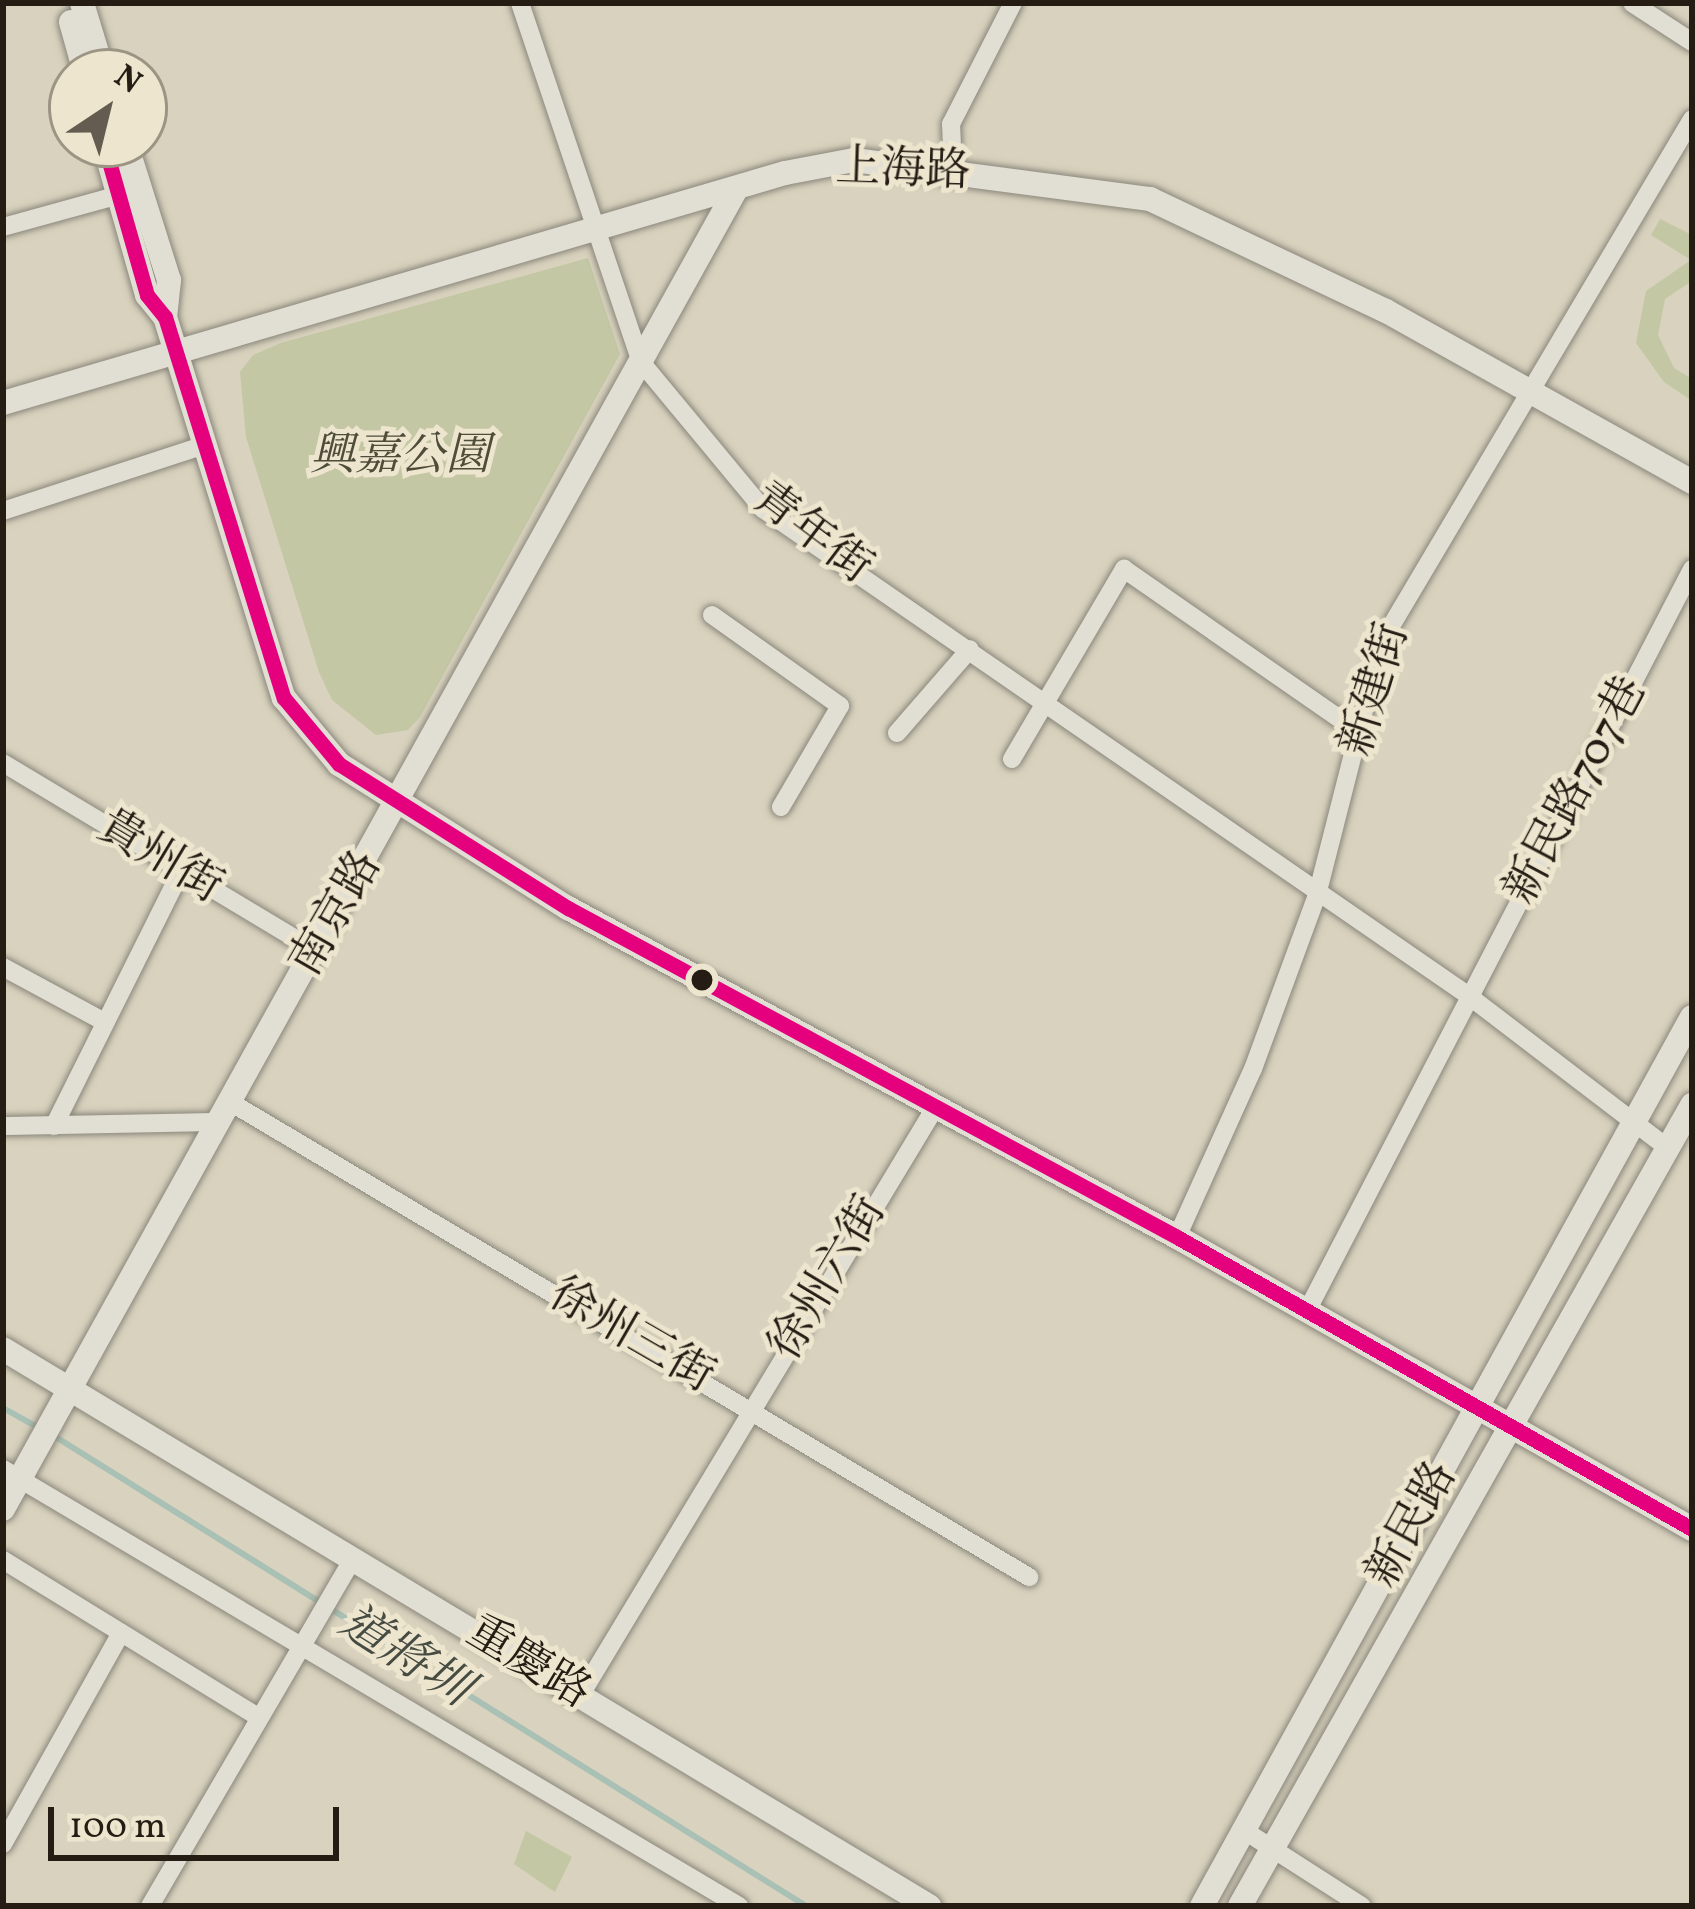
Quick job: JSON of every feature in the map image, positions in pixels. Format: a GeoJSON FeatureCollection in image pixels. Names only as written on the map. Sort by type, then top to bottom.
{"type":"FeatureCollection","features":[{"type":"Feature","properties":{"kind":"street"},"geometry":{"type":"LineString","coordinates":[[65,3],[78,48]]}},
{"type":"Feature","properties":{"kind":"street"},"geometry":{"type":"LineString","coordinates":[[82,3],[96,48]]}},
{"type":"Feature","properties":{"kind":"street","name":"青年街"},"geometry":{"type":"LineString","coordinates":[[520,3],[641,362],[764,509],[1048,702],[1317,895]]}},
{"type":"Feature","properties":{"kind":"street"},"geometry":{"type":"LineString","coordinates":[[953,170],[951,124],[1013,3]]}},
{"type":"Feature","properties":{"kind":"street"},"geometry":{"type":"LineString","coordinates":[[1632,3],[1692,42]]}},
{"type":"Feature","properties":{"kind":"street","name":"新建街"},"geometry":{"type":"LineString","coordinates":[[1177,1237],[1253,1069],[1317,895],[1382,643],[1524,393],[1692,119]]}},
{"type":"Feature","properties":{"kind":"street","name":"上海路"},"geometry":{"type":"LineString","coordinates":[[3,404],[854,160],[1150,199],[1385,311],[1524,393],[1692,482]]}},
{"type":"Feature","properties":{"kind":"street"},"geometry":{"type":"LineString","coordinates":[[111,168],[147,295],[165,317],[284,698],[339,764],[398,806],[933,1111],[1177,1237],[1692,1529]]}},
{"type":"Feature","properties":{"kind":"street"},"geometry":{"type":"LineString","coordinates":[[134,168],[169,280],[165,317]]}},
{"type":"Feature","properties":{"kind":"street","name":"南京路"},"geometry":{"type":"LineString","coordinates":[[3,1509],[17,1470],[56,1412],[398,806],[735,191]]}},
{"type":"Feature","properties":{"kind":"street"},"geometry":{"type":"LineString","coordinates":[[3,227],[118,195]]}},
{"type":"Feature","properties":{"kind":"street"},"geometry":{"type":"LineString","coordinates":[[3,511],[205,445]]}},
{"type":"Feature","properties":{"kind":"street"},"geometry":{"type":"LineString","coordinates":[[1012,759],[1124,569],[1361,734]]}},
{"type":"Feature","properties":{"kind":"street","name":"新民路707巷"},"geometry":{"type":"LineString","coordinates":[[1309,1310],[1688,577]]}},
{"type":"Feature","properties":{"kind":"street"},"geometry":{"type":"LineString","coordinates":[[712,615],[840,706],[781,807]]}},
{"type":"Feature","properties":{"kind":"street"},"geometry":{"type":"LineString","coordinates":[[897,733],[970,649]]}},
{"type":"Feature","properties":{"kind":"street","name":"貴州街"},"geometry":{"type":"LineString","coordinates":[[3,763],[316,951]]}},
{"type":"Feature","properties":{"kind":"street"},"geometry":{"type":"LineString","coordinates":[[54,1126],[101,1020],[181,871]]}},
{"type":"Feature","properties":{"kind":"street"},"geometry":{"type":"LineString","coordinates":[[1317,895],[1469,996],[1668,1148]]}},
{"type":"Feature","properties":{"kind":"street"},"geometry":{"type":"LineString","coordinates":[[3,967],[101,1020]]}},
{"type":"Feature","properties":{"kind":"street","name":"新民路"},"geometry":{"type":"LineString","coordinates":[[1202,1906],[1692,1017]]}},
{"type":"Feature","properties":{"kind":"street","name":"新民路"},"geometry":{"type":"LineString","coordinates":[[1240,1906],[1692,1105]]}},
{"type":"Feature","properties":{"kind":"street","name":"徐州六街"},"geometry":{"type":"LineString","coordinates":[[580,1696],[933,1111]]}},
{"type":"Feature","properties":{"kind":"street"},"geometry":{"type":"LineString","coordinates":[[3,1126],[225,1112]]}},
{"type":"Feature","properties":{"kind":"street","name":"徐州三街"},"geometry":{"type":"LineString","coordinates":[[225,1112],[752,1406],[1029,1576]]}},
{"type":"Feature","properties":{"kind":"street","name":"重慶路"},"geometry":{"type":"LineString","coordinates":[[3,1349],[929,1906]]}},
{"type":"Feature","properties":{"kind":"street"},"geometry":{"type":"LineString","coordinates":[[17,1470],[300,1646],[740,1906]]}},
{"type":"Feature","properties":{"kind":"street"},"geometry":{"type":"LineString","coordinates":[[150,1906],[353,1558]]}},
{"type":"Feature","properties":{"kind":"street"},"geometry":{"type":"LineString","coordinates":[[3,1560],[258,1717]]}},
{"type":"Feature","properties":{"kind":"street"},"geometry":{"type":"LineString","coordinates":[[3,1844],[121,1633]]}},
{"type":"Feature","properties":{"kind":"street"},"geometry":{"type":"LineString","coordinates":[[1245,1831],[1362,1906]]}},
{"type":"Feature","properties":{"kind":"green space"},"geometry":{"type":"Polygon","coordinates":[[[1660,219],[1692,235],[1692,281],[1665,299],[1658,335],[1674,368],[1692,379],[1692,401],[1664,382],[1636,343],[1646,291],[1691,260],[1651,235],[1660,219]]]}},
{"type":"Feature","properties":{"kind":"green space","name":"興嘉公園"},"geometry":{"type":"Polygon","coordinates":[[[588,258],[620,354],[420,717],[408,730],[376,735],[332,700],[319,672],[246,437],[240,372],[253,355],[281,343],[588,258]]]}},
{"type":"Feature","properties":{"kind":"green space"},"geometry":{"type":"Polygon","coordinates":[[[526,1831],[572,1857],[555,1892],[514,1864],[526,1831]]]}},
{"type":"Feature","properties":{"kind":"waterway","name":"道將圳"},"geometry":{"type":"LineString","coordinates":[[3,1408],[39,1428]]}},
{"type":"Feature","properties":{"kind":"waterway","name":"道將圳"},"geometry":{"type":"LineString","coordinates":[[51,1434],[806,1906]]}},
{"type":"Feature","properties":{"kind":"transit line"},"geometry":{"type":"LineString","coordinates":[[111,168],[147,295],[165,317],[284,698],[339,764],[568,908],[1177,1237],[1692,1529]]}}]}
